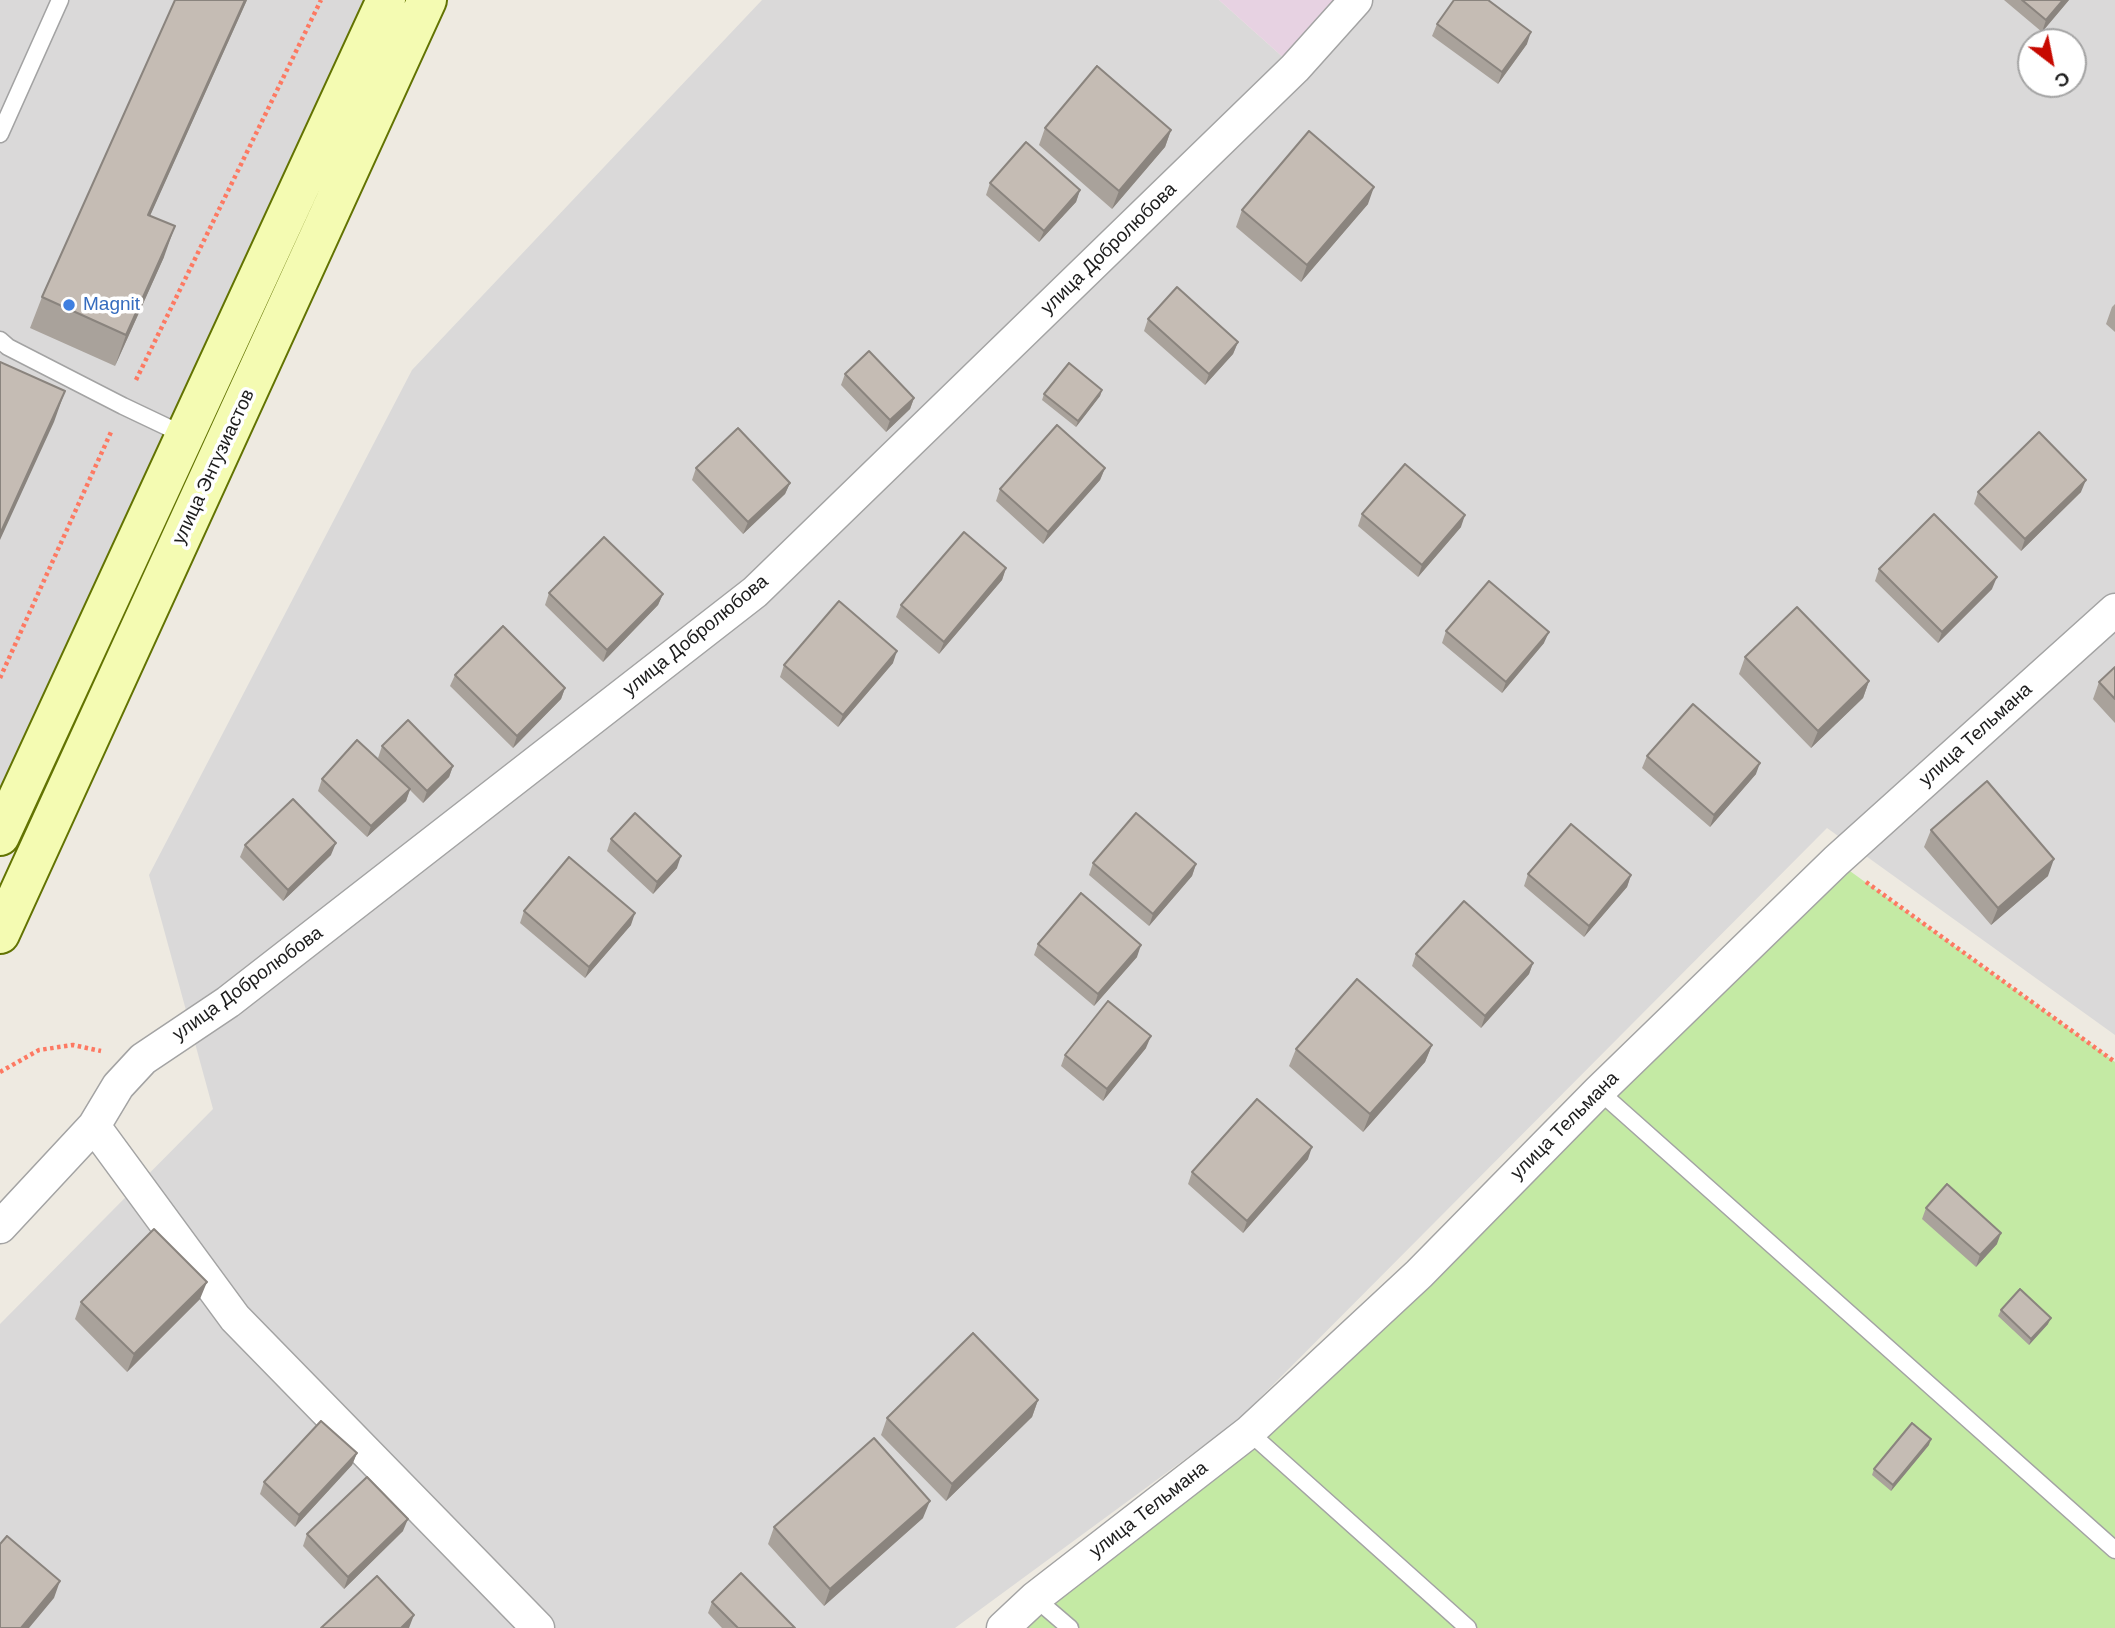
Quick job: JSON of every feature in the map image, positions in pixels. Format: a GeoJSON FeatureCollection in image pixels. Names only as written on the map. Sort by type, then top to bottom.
{"type":"FeatureCollection","features":[{"type":"Feature","properties":{"kind":"main road","name":"улица Энтузиастов"},"geometry":{"type":"LineString","coordinates":[[0,836],[386,0]]}},
{"type":"Feature","properties":{"kind":"main road","name":"улица Энтузиастов"},"geometry":{"type":"LineString","coordinates":[[0,934],[427,0]]}},
{"type":"Feature","properties":{"kind":"main road"},"geometry":{"type":"LineString","coordinates":[[184,435],[221,450]]}},
{"type":"Feature","properties":{"kind":"street","name":"улица Добролюбова"},"geometry":{"type":"LineString","coordinates":[[0,1227],[94,1126],[118,1086],[143,1059],[228,1002],[755,593],[1295,68],[1356,0]]}},
{"type":"Feature","properties":{"kind":"street","name":"улица Тельмана"},"geometry":{"type":"LineString","coordinates":[[1003,1628],[1035,1598],[1249,1432],[1419,1273],[1599,1091],[1836,861],[2115,610]]}},
{"type":"Feature","properties":{"kind":"street"},"geometry":{"type":"LineString","coordinates":[[94,1126],[235,1318],[538,1628]]}},
{"type":"Feature","properties":{"kind":"lane"},"geometry":{"type":"LineString","coordinates":[[0,134],[60,0]]}},
{"type":"Feature","properties":{"kind":"lane"},"geometry":{"type":"LineString","coordinates":[[0,340],[123,406],[184,435]]}},
{"type":"Feature","properties":{"kind":"lane"},"geometry":{"type":"LineString","coordinates":[[1599,1091],[2115,1550]]}},
{"type":"Feature","properties":{"kind":"lane"},"geometry":{"type":"LineString","coordinates":[[1249,1432],[1468,1628]]}},
{"type":"Feature","properties":{"kind":"lane"},"geometry":{"type":"LineString","coordinates":[[1035,1598],[1070,1628]]}},
{"type":"Feature","properties":{"kind":"path"},"geometry":{"type":"LineString","coordinates":[[0,678],[123,406],[321,0]]}},
{"type":"Feature","properties":{"kind":"path"},"geometry":{"type":"LineString","coordinates":[[1836,861],[2115,1062]]}},
{"type":"Feature","properties":{"kind":"path"},"geometry":{"type":"LineString","coordinates":[[0,1072],[38,1050],[73,1045],[143,1059]]}},
{"type":"Feature","properties":{"kind":"shaded area"},"geometry":{"type":"Polygon","coordinates":[[[0,0],[374,0],[0,808],[0,0]]]}},
{"type":"Feature","properties":{"kind":"shaded area"},"geometry":{"type":"Polygon","coordinates":[[[762,0],[1219,0],[1295,68],[1356,0],[2115,0],[2115,1035],[1827,828],[1237,1421],[955,1628],[0,1628],[0,1324],[213,1109],[149,875],[412,370],[762,0]]]}},
{"type":"Feature","properties":{"kind":"shaded area"},"geometry":{"type":"Polygon","coordinates":[[[1219,0],[1356,0],[1295,68],[1219,0]]]}},
{"type":"Feature","properties":{"kind":"green space"},"geometry":{"type":"Polygon","coordinates":[[[1836,861],[2115,1062],[2115,1628],[1003,1628],[1249,1432],[1836,861]]]}},
{"type":"Feature","properties":{"kind":"building"},"geometry":{"type":"Polygon","coordinates":[[[175,0],[245,0],[148,215],[175,226],[126,335],[42,297],[175,0]]]}},
{"type":"Feature","properties":{"kind":"building"},"geometry":{"type":"Polygon","coordinates":[[[1454,0],[1488,0],[1531,32],[1502,72],[1437,24],[1454,0]]]}},
{"type":"Feature","properties":{"kind":"building"},"geometry":{"type":"Polygon","coordinates":[[[2022,0],[2063,0],[2046,20],[2022,0]]]}},
{"type":"Feature","properties":{"kind":"building"},"geometry":{"type":"Polygon","coordinates":[[[1097,66],[1171,130],[1119,191],[1045,128],[1097,66]]]}},
{"type":"Feature","properties":{"kind":"building"},"geometry":{"type":"Polygon","coordinates":[[[1309,131],[1374,187],[1307,265],[1242,210],[1309,131]]]}},
{"type":"Feature","properties":{"kind":"building"},"geometry":{"type":"Polygon","coordinates":[[[1026,142],[1080,190],[1044,231],[990,183],[1026,142]]]}},
{"type":"Feature","properties":{"kind":"building"},"geometry":{"type":"Polygon","coordinates":[[[1177,287],[1238,342],[1209,374],[1148,319],[1177,287]]]}},
{"type":"Feature","properties":{"kind":"building"},"geometry":{"type":"Polygon","coordinates":[[[869,351],[914,398],[890,420],[845,374],[869,351]]]}},
{"type":"Feature","properties":{"kind":"building"},"geometry":{"type":"Polygon","coordinates":[[[0,362],[65,391],[0,534],[0,362]]]}},
{"type":"Feature","properties":{"kind":"building"},"geometry":{"type":"Polygon","coordinates":[[[1069,363],[1102,390],[1078,421],[1044,394],[1069,363]]]}},
{"type":"Feature","properties":{"kind":"building"},"geometry":{"type":"Polygon","coordinates":[[[1057,425],[1105,468],[1048,532],[1000,489],[1057,425]]]}},
{"type":"Feature","properties":{"kind":"building"},"geometry":{"type":"Polygon","coordinates":[[[738,428],[790,483],[748,522],[696,468],[738,428]]]}},
{"type":"Feature","properties":{"kind":"building"},"geometry":{"type":"Polygon","coordinates":[[[2039,432],[2086,480],[2025,539],[1978,492],[2039,432]]]}},
{"type":"Feature","properties":{"kind":"building"},"geometry":{"type":"Polygon","coordinates":[[[1405,464],[1465,515],[1422,565],[1362,514],[1405,464]]]}},
{"type":"Feature","properties":{"kind":"building"},"geometry":{"type":"Polygon","coordinates":[[[1934,514],[1997,577],[1942,632],[1879,569],[1934,514]]]}},
{"type":"Feature","properties":{"kind":"building"},"geometry":{"type":"Polygon","coordinates":[[[964,532],[1006,568],[944,642],[901,605],[964,532]]]}},
{"type":"Feature","properties":{"kind":"building"},"geometry":{"type":"Polygon","coordinates":[[[604,537],[663,594],[607,650],[549,593],[604,537]]]}},
{"type":"Feature","properties":{"kind":"building"},"geometry":{"type":"Polygon","coordinates":[[[1489,581],[1549,632],[1506,682],[1446,631],[1489,581]]]}},
{"type":"Feature","properties":{"kind":"building"},"geometry":{"type":"Polygon","coordinates":[[[839,601],[897,651],[843,715],[784,665],[839,601]]]}},
{"type":"Feature","properties":{"kind":"building"},"geometry":{"type":"Polygon","coordinates":[[[1797,607],[1869,681],[1818,731],[1745,657],[1797,607]]]}},
{"type":"Feature","properties":{"kind":"building"},"geometry":{"type":"Polygon","coordinates":[[[503,626],[565,688],[517,736],[455,675],[503,626]]]}},
{"type":"Feature","properties":{"kind":"building"},"geometry":{"type":"Polygon","coordinates":[[[2115,667],[2115,699],[2099,682],[2115,667]]]}},
{"type":"Feature","properties":{"kind":"building"},"geometry":{"type":"Polygon","coordinates":[[[1693,704],[1760,763],[1714,815],[1647,756],[1693,704]]]}},
{"type":"Feature","properties":{"kind":"building"},"geometry":{"type":"Polygon","coordinates":[[[408,720],[453,766],[427,791],[382,746],[408,720]]]}},
{"type":"Feature","properties":{"kind":"building"},"geometry":{"type":"Polygon","coordinates":[[[357,740],[410,789],[371,826],[322,779],[357,740]]]}},
{"type":"Feature","properties":{"kind":"building"},"geometry":{"type":"Polygon","coordinates":[[[1987,781],[2054,859],[1998,908],[1931,830],[1987,781]]]}},
{"type":"Feature","properties":{"kind":"building"},"geometry":{"type":"Polygon","coordinates":[[[293,799],[336,843],[288,890],[245,845],[293,799]]]}},
{"type":"Feature","properties":{"kind":"building"},"geometry":{"type":"Polygon","coordinates":[[[635,813],[681,856],[657,882],[611,839],[635,813]]]}},
{"type":"Feature","properties":{"kind":"building"},"geometry":{"type":"Polygon","coordinates":[[[1136,813],[1196,864],[1153,914],[1093,863],[1136,813]]]}},
{"type":"Feature","properties":{"kind":"building"},"geometry":{"type":"Polygon","coordinates":[[[1571,824],[1631,875],[1589,926],[1528,874],[1571,824]]]}},
{"type":"Feature","properties":{"kind":"building"},"geometry":{"type":"Polygon","coordinates":[[[569,857],[635,913],[589,967],[524,911],[569,857]]]}},
{"type":"Feature","properties":{"kind":"building"},"geometry":{"type":"Polygon","coordinates":[[[1081,893],[1141,945],[1098,994],[1038,944],[1081,893]]]}},
{"type":"Feature","properties":{"kind":"building"},"geometry":{"type":"Polygon","coordinates":[[[1464,901],[1533,963],[1485,1016],[1416,954],[1464,901]]]}},
{"type":"Feature","properties":{"kind":"building"},"geometry":{"type":"Polygon","coordinates":[[[1357,979],[1432,1045],[1370,1114],[1296,1049],[1357,979]]]}},
{"type":"Feature","properties":{"kind":"building"},"geometry":{"type":"Polygon","coordinates":[[[1108,1001],[1151,1036],[1107,1089],[1065,1055],[1108,1001]]]}},
{"type":"Feature","properties":{"kind":"building"},"geometry":{"type":"Polygon","coordinates":[[[1257,1099],[1312,1147],[1247,1221],[1192,1172],[1257,1099]]]}},
{"type":"Feature","properties":{"kind":"building"},"geometry":{"type":"Polygon","coordinates":[[[1947,1184],[2001,1233],[1980,1255],[1926,1208],[1947,1184]]]}},
{"type":"Feature","properties":{"kind":"building"},"geometry":{"type":"Polygon","coordinates":[[[154,1229],[207,1282],[134,1354],[81,1302],[154,1229]]]}},
{"type":"Feature","properties":{"kind":"building"},"geometry":{"type":"Polygon","coordinates":[[[2020,1289],[2051,1318],[2031,1339],[2001,1310],[2020,1289]]]}},
{"type":"Feature","properties":{"kind":"building"},"geometry":{"type":"Polygon","coordinates":[[[973,1333],[1038,1400],[952,1484],[887,1418],[973,1333]]]}},
{"type":"Feature","properties":{"kind":"building"},"geometry":{"type":"Polygon","coordinates":[[[321,1421],[357,1453],[299,1515],[264,1482],[321,1421]]]}},
{"type":"Feature","properties":{"kind":"building"},"geometry":{"type":"Polygon","coordinates":[[[1912,1423],[1931,1439],[1893,1485],[1874,1469],[1912,1423]]]}},
{"type":"Feature","properties":{"kind":"building"},"geometry":{"type":"Polygon","coordinates":[[[874,1438],[930,1501],[830,1589],[774,1527],[874,1438]]]}},
{"type":"Feature","properties":{"kind":"building"},"geometry":{"type":"Polygon","coordinates":[[[367,1477],[408,1519],[348,1577],[307,1534],[367,1477]]]}},
{"type":"Feature","properties":{"kind":"building"},"geometry":{"type":"Polygon","coordinates":[[[7,1536],[60,1581],[21,1628],[0,1628],[0,1544],[7,1536]]]}},
{"type":"Feature","properties":{"kind":"building"},"geometry":{"type":"Polygon","coordinates":[[[741,1573],[795,1628],[738,1628],[712,1602],[741,1573]]]}},
{"type":"Feature","properties":{"kind":"building"},"geometry":{"type":"Polygon","coordinates":[[[377,1576],[414,1615],[401,1628],[321,1628],[377,1576]]]}},
{"type":"Feature","properties":{"kind":"place","name":"Magnit"},"geometry":{"type":"Point","coordinates":[69,305]}}]}
